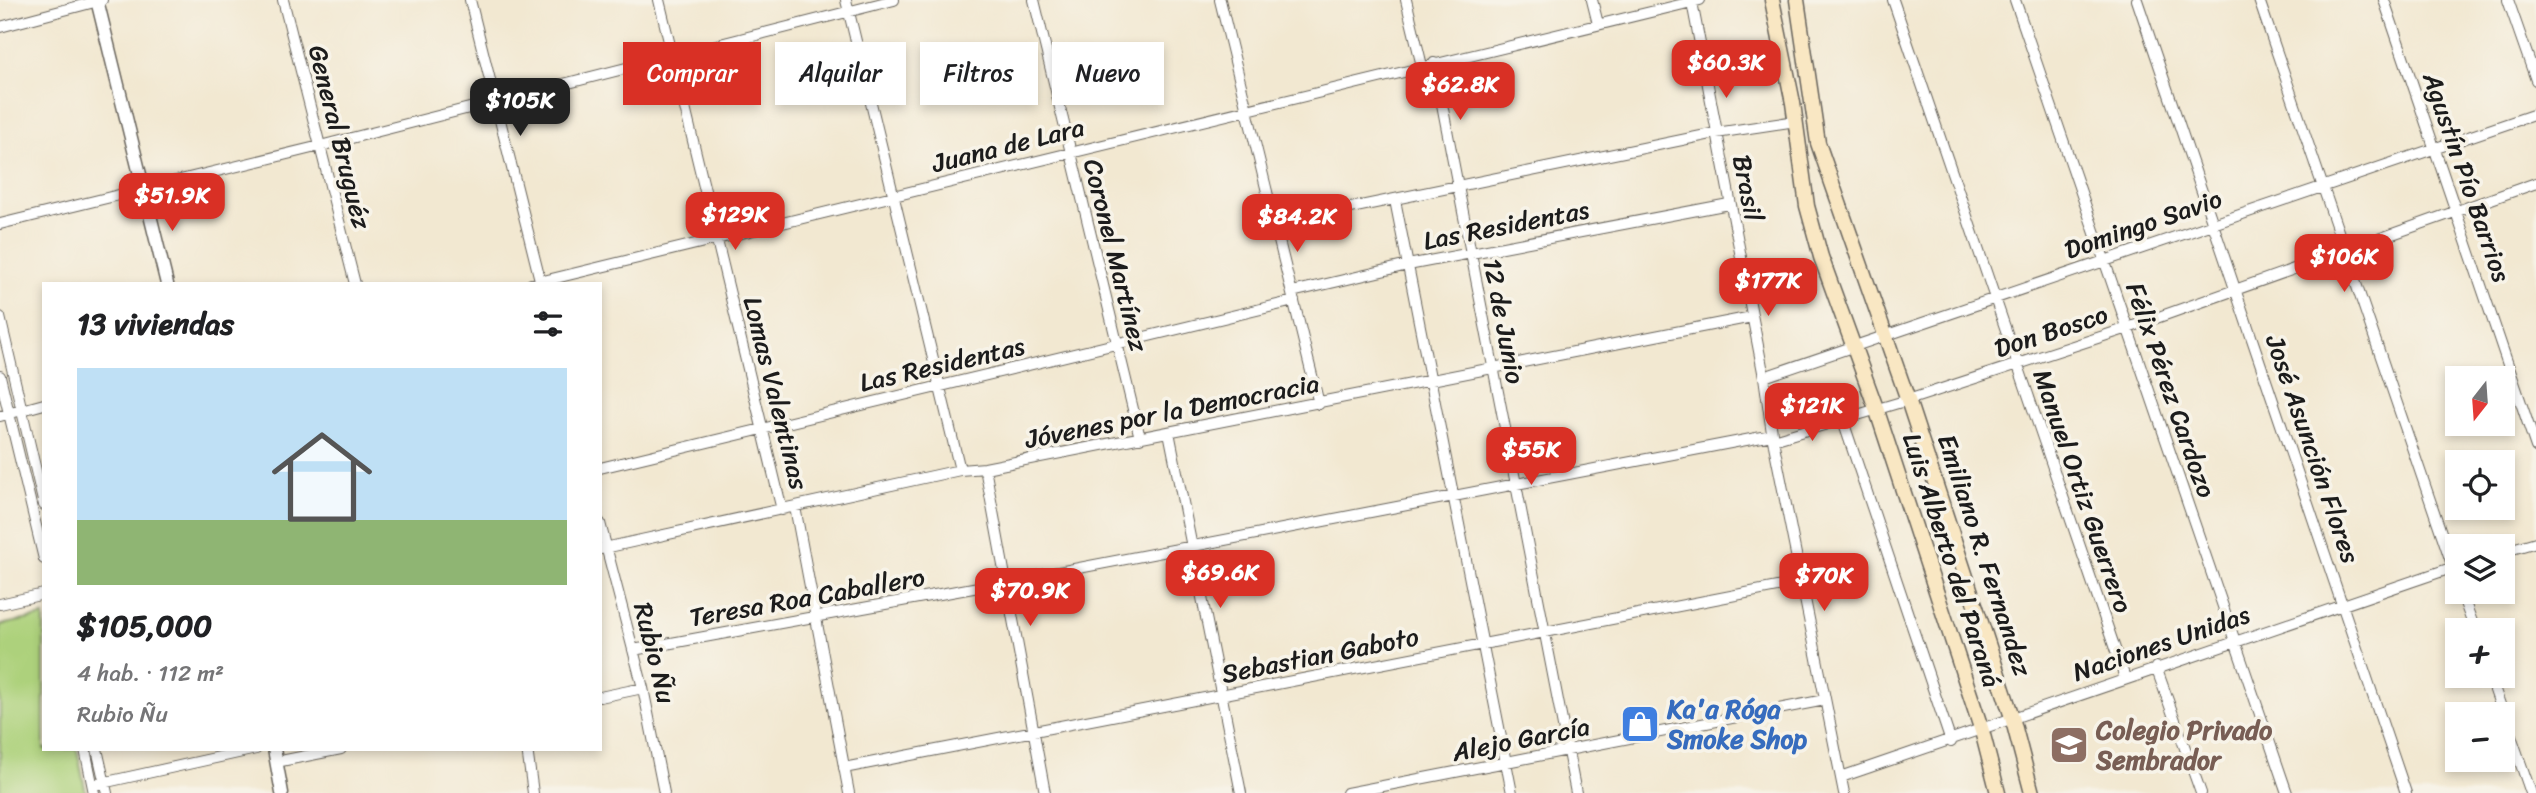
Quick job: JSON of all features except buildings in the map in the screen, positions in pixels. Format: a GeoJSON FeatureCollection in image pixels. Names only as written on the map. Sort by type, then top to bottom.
{"type":"FeatureCollection","features":[{"type":"Feature","properties":{"kind":"main road","name":"Luis Alberto del Paraná"},"geometry":{"type":"LineString","coordinates":[[1772,0],[1796,121],[1807,206],[1821,257],[1876,408],[1982,731],[1998,793]]}},
{"type":"Feature","properties":{"kind":"main road","name":"Emiliano R. Fernandez"},"geometry":{"type":"LineString","coordinates":[[1797,0],[1818,143],[1908,400],[2012,717],[2032,793]]}},
{"type":"Feature","properties":{"kind":"street"},"geometry":{"type":"LineString","coordinates":[[0,27],[99,0],[167,282]]}},
{"type":"Feature","properties":{"kind":"street","name":"General Bruguéz"},"geometry":{"type":"LineString","coordinates":[[283,0],[354,282]]}},
{"type":"Feature","properties":{"kind":"street"},"geometry":{"type":"LineString","coordinates":[[470,0],[538,282]]}},
{"type":"Feature","properties":{"kind":"street","name":"Lomas Valentinas"},"geometry":{"type":"LineString","coordinates":[[659,0],[668,42]]}},
{"type":"Feature","properties":{"kind":"street"},"geometry":{"type":"LineString","coordinates":[[846,0],[960,470]]}},
{"type":"Feature","properties":{"kind":"street"},"geometry":{"type":"LineString","coordinates":[[726,42],[894,0]]}},
{"type":"Feature","properties":{"kind":"street","name":"Coronel Martínez"},"geometry":{"type":"LineString","coordinates":[[1034,0],[1140,438]]}},
{"type":"Feature","properties":{"kind":"street"},"geometry":{"type":"LineString","coordinates":[[1220,0],[1319,404]]}},
{"type":"Feature","properties":{"kind":"street"},"geometry":{"type":"LineString","coordinates":[[1406,0],[1422,66]]}},
{"type":"Feature","properties":{"kind":"street"},"geometry":{"type":"LineString","coordinates":[[1592,0],[1598,24]]}},
{"type":"Feature","properties":{"kind":"street","name":"Manuel Ortiz Guerrero"},"geometry":{"type":"LineString","coordinates":[[1893,0],[2125,678]]}},
{"type":"Feature","properties":{"kind":"street","name":"Félix Pérez Cardozo"},"geometry":{"type":"LineString","coordinates":[[2015,0],[2287,793]]}},
{"type":"Feature","properties":{"kind":"street","name":"José Asunción Flores"},"geometry":{"type":"LineString","coordinates":[[2137,0],[2406,793]]}},
{"type":"Feature","properties":{"kind":"street"},"geometry":{"type":"LineString","coordinates":[[2259,0],[2445,538]]}},
{"type":"Feature","properties":{"kind":"street","name":"Agustín Pío Barrios"},"geometry":{"type":"LineString","coordinates":[[2384,0],[2536,447]]}},
{"type":"Feature","properties":{"kind":"street"},"geometry":{"type":"LineString","coordinates":[[2508,0],[2536,80]]}},
{"type":"Feature","properties":{"kind":"street","name":"Juana de Lara"},"geometry":{"type":"LineString","coordinates":[[542,282],[1696,1]]}},
{"type":"Feature","properties":{"kind":"street","name":"Brasil"},"geometry":{"type":"LineString","coordinates":[[1696,1],[1729,204],[1844,793]]}},
{"type":"Feature","properties":{"kind":"street","name":"12 de Junio"},"geometry":{"type":"LineString","coordinates":[[1434,63],[1491,368],[1576,793]]}},
{"type":"Feature","properties":{"kind":"street"},"geometry":{"type":"LineString","coordinates":[[0,224],[623,68]]}},
{"type":"Feature","properties":{"kind":"street","name":"Lomas Valentinas"},"geometry":{"type":"LineString","coordinates":[[683,105],[765,428],[782,510]]}},
{"type":"Feature","properties":{"kind":"street","name":"Domingo Savio"},"geometry":{"type":"LineString","coordinates":[[1764,377],[2323,184],[2536,114]]}},
{"type":"Feature","properties":{"kind":"street"},"geometry":{"type":"LineString","coordinates":[[1273,224],[1716,133],[1796,121]]}},
{"type":"Feature","properties":{"kind":"street","name":"Don Bosco"},"geometry":{"type":"LineString","coordinates":[[1773,437],[1908,400],[2129,328],[2536,183]]}},
{"type":"Feature","properties":{"kind":"street"},"geometry":{"type":"LineString","coordinates":[[1395,200],[1513,793]]}},
{"type":"Feature","properties":{"kind":"street","name":"Las Residentas"},"geometry":{"type":"LineString","coordinates":[[602,468],[1116,345],[1408,265],[1729,204]]}},
{"type":"Feature","properties":{"kind":"street"},"geometry":{"type":"LineString","coordinates":[[0,317],[42,498]]}},
{"type":"Feature","properties":{"kind":"street","name":"Jóvenes por la Democracia"},"geometry":{"type":"LineString","coordinates":[[603,548],[960,470],[985,468],[1319,404],[1752,317]]}},
{"type":"Feature","properties":{"kind":"street"},"geometry":{"type":"LineString","coordinates":[[0,376],[5,414],[42,550]]}},
{"type":"Feature","properties":{"kind":"street"},"geometry":{"type":"LineString","coordinates":[[5,414],[42,405]]}},
{"type":"Feature","properties":{"kind":"street"},"geometry":{"type":"LineString","coordinates":[[1842,418],[1951,742]]}},
{"type":"Feature","properties":{"kind":"street"},"geometry":{"type":"LineString","coordinates":[[1169,432],[1241,793]]}},
{"type":"Feature","properties":{"kind":"street","name":"Teresa Roa Caballero"},"geometry":{"type":"LineString","coordinates":[[633,650],[1192,547],[1514,483],[1773,437]]}},
{"type":"Feature","properties":{"kind":"street"},"geometry":{"type":"LineString","coordinates":[[985,468],[1045,793]]}},
{"type":"Feature","properties":{"kind":"street"},"geometry":{"type":"LineString","coordinates":[[31,503],[42,502]]}},
{"type":"Feature","properties":{"kind":"street","name":"Lomas Valentinas"},"geometry":{"type":"LineString","coordinates":[[795,507],[849,793]]}},
{"type":"Feature","properties":{"kind":"street"},"geometry":{"type":"LineString","coordinates":[[2515,548],[2536,542]]}},
{"type":"Feature","properties":{"kind":"street","name":"Rubio Ñu"},"geometry":{"type":"LineString","coordinates":[[603,548],[643,688],[664,793]]}},
{"type":"Feature","properties":{"kind":"street","name":"Naciones Unidas"},"geometry":{"type":"LineString","coordinates":[[1841,777],[1951,742],[2012,717],[2445,570]]}},
{"type":"Feature","properties":{"kind":"street","name":"Sebastian Gaboto"},"geometry":{"type":"LineString","coordinates":[[844,768],[1803,582]]}},
{"type":"Feature","properties":{"kind":"street"},"geometry":{"type":"LineString","coordinates":[[0,604],[42,594]]}},
{"type":"Feature","properties":{"kind":"street"},"geometry":{"type":"LineString","coordinates":[[2156,667],[2201,793]]}},
{"type":"Feature","properties":{"kind":"street"},"geometry":{"type":"LineString","coordinates":[[602,697],[643,688]]}},
{"type":"Feature","properties":{"kind":"street"},"geometry":{"type":"LineString","coordinates":[[2494,688],[2530,793]]}},
{"type":"Feature","properties":{"kind":"street","name":"Alejo García"},"geometry":{"type":"LineString","coordinates":[[1348,793],[1825,700]]}},
{"type":"Feature","properties":{"kind":"street"},"geometry":{"type":"LineString","coordinates":[[85,751],[94,789],[248,751]]}},
{"type":"Feature","properties":{"kind":"street"},"geometry":{"type":"LineString","coordinates":[[97,751],[106,788]]}},
{"type":"Feature","properties":{"kind":"street"},"geometry":{"type":"LineString","coordinates":[[282,793],[275,756],[322,751]]}},
{"type":"Feature","properties":{"kind":"street"},"geometry":{"type":"LineString","coordinates":[[527,751],[533,793]]}},
{"type":"Feature","properties":{"kind":"green space"},"geometry":{"type":"Polygon","coordinates":[[[42,616],[42,751],[77,751],[86,793],[0,793],[0,625],[42,616]]]}},
{"type":"Feature","properties":{"kind":"place","name":"Ka'a Róga Smoke Shop"},"geometry":{"type":"Point","coordinates":[1640,724]}},
{"type":"Feature","properties":{"kind":"place","name":"Colegio Privado Sembrador"},"geometry":{"type":"Point","coordinates":[2069,745]}}]}
